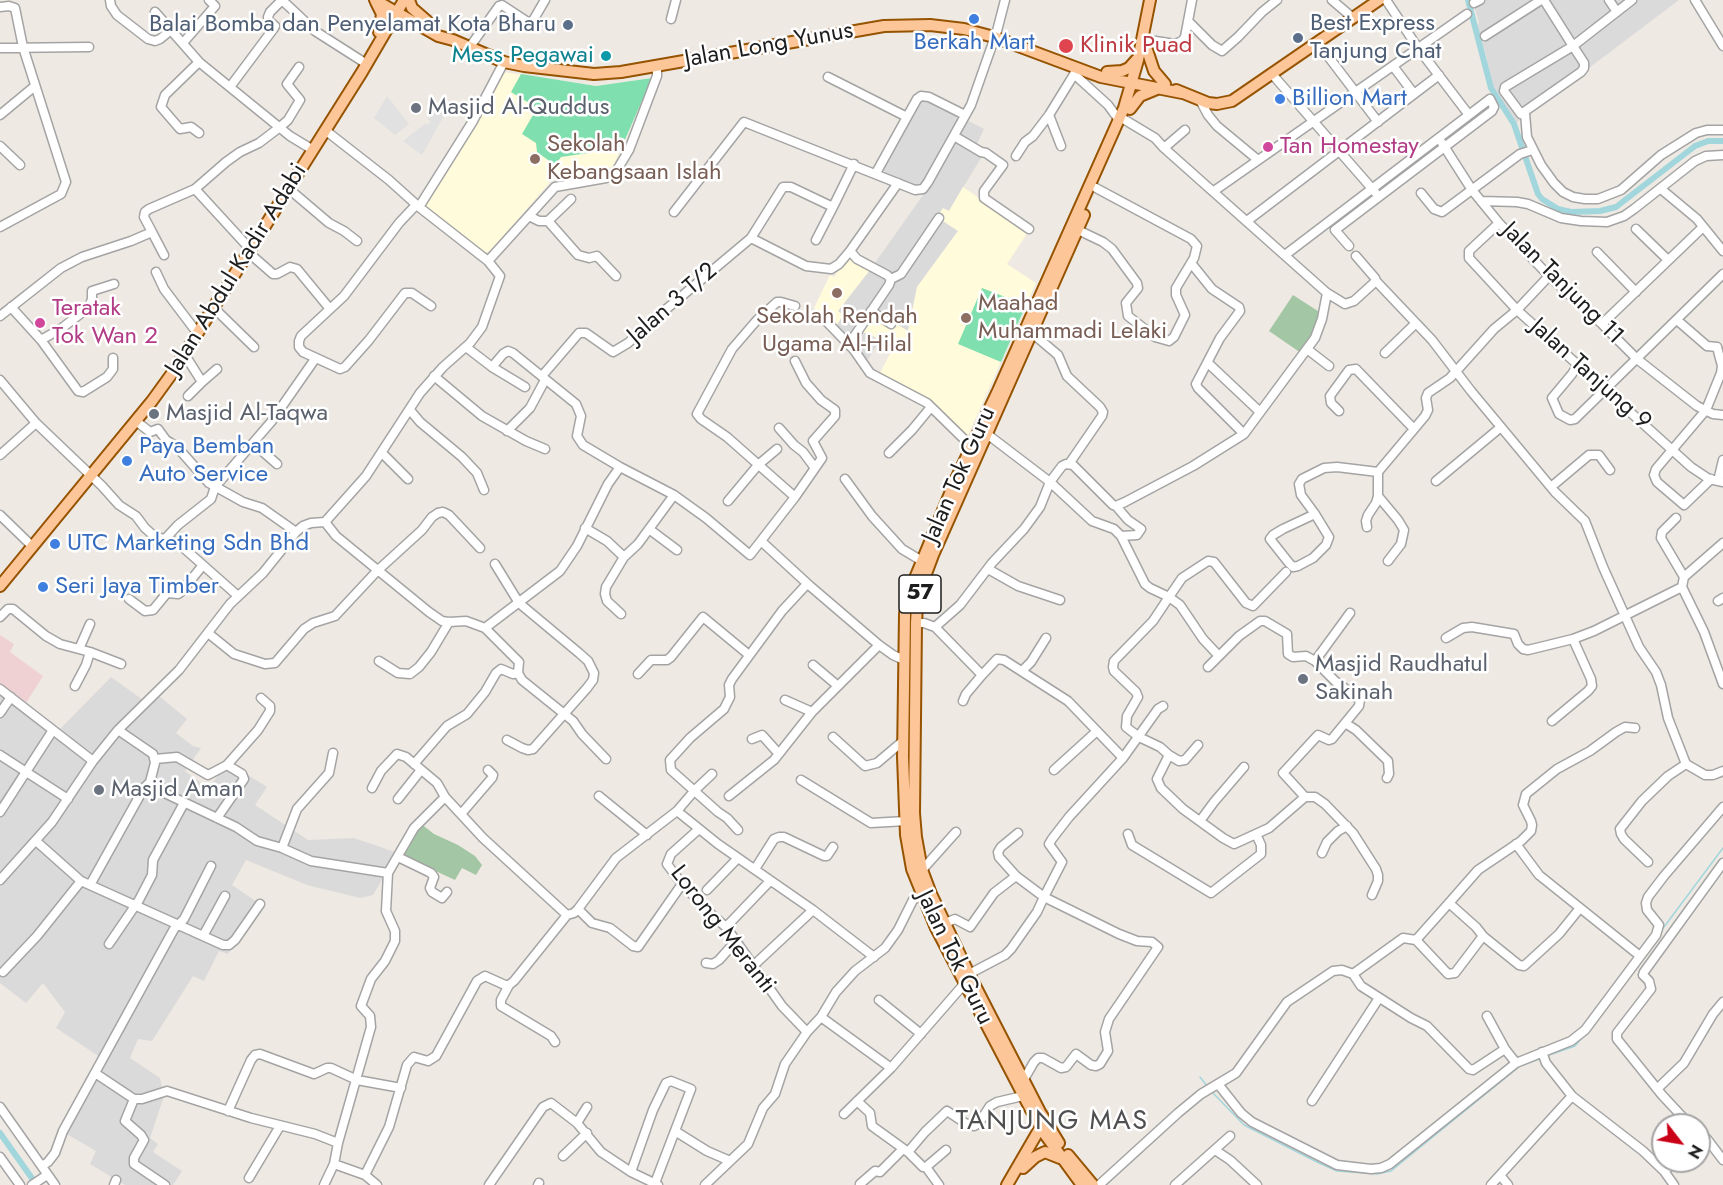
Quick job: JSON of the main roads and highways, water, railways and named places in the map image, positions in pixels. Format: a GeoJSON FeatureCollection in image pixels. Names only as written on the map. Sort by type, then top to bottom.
{"type":"FeatureCollection","features":[{"type":"Feature","properties":{"kind":"main road","name":"Jalan Long Yunus"},"geometry":{"type":"LineString","coordinates":[[375,0],[398,4],[438,36],[504,62],[524,66],[594,74],[621,72],[884,26],[907,24],[941,26],[994,37],[1078,71],[1163,86],[1216,104],[1232,101],[1378,0]]}},
{"type":"Feature","properties":{"kind":"main road"},"geometry":{"type":"LineString","coordinates":[[375,0],[382,14],[381,34]]}},
{"type":"Feature","properties":{"kind":"main road","name":"Jalan Tok Guru"},"geometry":{"type":"LineString","coordinates":[[1146,47],[1150,0]]}},
{"type":"Feature","properties":{"kind":"main road","name":"Jalan Tok Guru"},"geometry":{"type":"LineString","coordinates":[[1093,1185],[1044,1127],[1023,1096],[967,978],[922,870],[914,813],[904,660],[905,614],[911,588],[962,465],[987,434],[1096,188],[1136,80],[1156,0]]}},
{"type":"Feature","properties":{"kind":"main road"},"geometry":{"type":"LineString","coordinates":[[398,4],[412,8],[425,24]]}},
{"type":"Feature","properties":{"kind":"main road","name":"Jalan Abdul Kadir Adabi"},"geometry":{"type":"LineString","coordinates":[[0,586],[163,387],[185,355],[313,150],[398,4]]}},
{"type":"Feature","properties":{"kind":"main road"},"geometry":{"type":"LineString","coordinates":[[381,34],[402,23],[425,24]]}},
{"type":"Feature","properties":{"kind":"main road","name":"Jalan Abdul Kadir Adabi"},"geometry":{"type":"LineString","coordinates":[[351,87],[362,61],[381,34]]}},
{"type":"Feature","properties":{"kind":"main road"},"geometry":{"type":"LineString","coordinates":[[1104,74],[1129,68],[1146,47]]}},
{"type":"Feature","properties":{"kind":"main road"},"geometry":{"type":"LineString","coordinates":[[1124,114],[1140,96],[1163,86],[1154,71],[1146,47]]}},
{"type":"Feature","properties":{"kind":"main road"},"geometry":{"type":"LineString","coordinates":[[1104,74],[1121,88],[1125,99],[1124,114]]}},
{"type":"Feature","properties":{"kind":"main road","name":"Jalan Tok Guru"},"geometry":{"type":"LineString","coordinates":[[1082,1185],[1063,1160],[1044,1127],[1023,1081],[967,978],[936,928],[912,869],[906,836],[903,741],[909,720],[917,606],[927,570],[997,393],[1124,114]]}},
{"type":"Feature","properties":{"kind":"main road"},"geometry":{"type":"LineString","coordinates":[[1028,1149],[1032,1135],[1030,1108]]}},
{"type":"Feature","properties":{"kind":"main road"},"geometry":{"type":"LineString","coordinates":[[1007,1185],[1044,1127]]}},
{"type":"Feature","properties":{"kind":"main road"},"geometry":{"type":"LineString","coordinates":[[1013,1185],[1044,1127]]}},
{"type":"Feature","properties":{"kind":"main road"},"geometry":{"type":"LineString","coordinates":[[1023,1168],[1035,1157],[1045,1152],[1063,1160]]}},
{"type":"Feature","properties":{"kind":"waterway"},"geometry":{"type":"LineString","coordinates":[[1468,0],[1491,88],[1514,124],[1538,194],[1558,209],[1571,212],[1600,211],[1616,207],[1695,146],[1708,141],[1723,141]]}},
{"type":"Feature","properties":{"kind":"waterway"},"geometry":{"type":"LineString","coordinates":[[1661,931],[1723,848]]}},
{"type":"Feature","properties":{"kind":"waterway"},"geometry":{"type":"LineString","coordinates":[[1546,1056],[1575,1046],[1585,1034]]}},
{"type":"Feature","properties":{"kind":"waterway"},"geometry":{"type":"LineString","coordinates":[[1212,1092],[1244,1125],[1319,1163],[1337,1171],[1377,1174],[1391,1171],[1520,1066],[1542,1058]]}},
{"type":"Feature","properties":{"kind":"waterway"},"geometry":{"type":"LineString","coordinates":[[1200,1077],[1207,1086]]}},
{"type":"Feature","properties":{"kind":"waterway"},"geometry":{"type":"LineString","coordinates":[[0,1133],[36,1184]]}},
{"type":"Feature","properties":{"kind":"place","name":"Berkah Mart"},"geometry":{"type":"Point","coordinates":[974,19]}},
{"type":"Feature","properties":{"kind":"place","name":"Balai Bomba dan Penyelamat Kota Bharu"},"geometry":{"type":"Point","coordinates":[568,25]}},
{"type":"Feature","properties":{"kind":"place","name":"Best Express Tanjung Chat"},"geometry":{"type":"Point","coordinates":[1298,38]}},
{"type":"Feature","properties":{"kind":"place","name":"Klinik Puad"},"geometry":{"type":"Point","coordinates":[1066,46]}},
{"type":"Feature","properties":{"kind":"place","name":"Mess Pegawai"},"geometry":{"type":"Point","coordinates":[606,56]}},
{"type":"Feature","properties":{"kind":"place","name":"Billion Mart"},"geometry":{"type":"Point","coordinates":[1280,99]}},
{"type":"Feature","properties":{"kind":"place","name":"Masjid Al-Quddus"},"geometry":{"type":"Point","coordinates":[416,108]}},
{"type":"Feature","properties":{"kind":"place","name":"Tan Homestay"},"geometry":{"type":"Point","coordinates":[1268,147]}},
{"type":"Feature","properties":{"kind":"place","name":"Sekolah Kebangsaan Islah"},"geometry":{"type":"Point","coordinates":[535,159]}},
{"type":"Feature","properties":{"kind":"place","name":"Sekolah Rendah Ugama Al-Hilal"},"geometry":{"type":"Point","coordinates":[837,293]}},
{"type":"Feature","properties":{"kind":"place","name":"Maahad Muhammadi Lelaki"},"geometry":{"type":"Point","coordinates":[966,318]}},
{"type":"Feature","properties":{"kind":"place","name":"Teratak Tok Wan 2"},"geometry":{"type":"Point","coordinates":[40,323]}},
{"type":"Feature","properties":{"kind":"place","name":"Masjid Al-Taqwa"},"geometry":{"type":"Point","coordinates":[154,414]}},
{"type":"Feature","properties":{"kind":"place","name":"Paya Bemban Auto Service"},"geometry":{"type":"Point","coordinates":[127,461]}},
{"type":"Feature","properties":{"kind":"place","name":"UTC Marketing Sdn Bhd"},"geometry":{"type":"Point","coordinates":[55,544]}},
{"type":"Feature","properties":{"kind":"place","name":"Seri Jaya Timber"},"geometry":{"type":"Point","coordinates":[43,587]}},
{"type":"Feature","properties":{"kind":"place","name":"Masjid Raudhatul Sakinah"},"geometry":{"type":"Point","coordinates":[1303,679]}},
{"type":"Feature","properties":{"kind":"place","name":"Masjid Aman"},"geometry":{"type":"Point","coordinates":[99,790]}},
{"type":"Feature","properties":{"kind":"district","name":"TANJUNG MAS"},"geometry":{"type":"Point","coordinates":[1052,1122]}}]}
